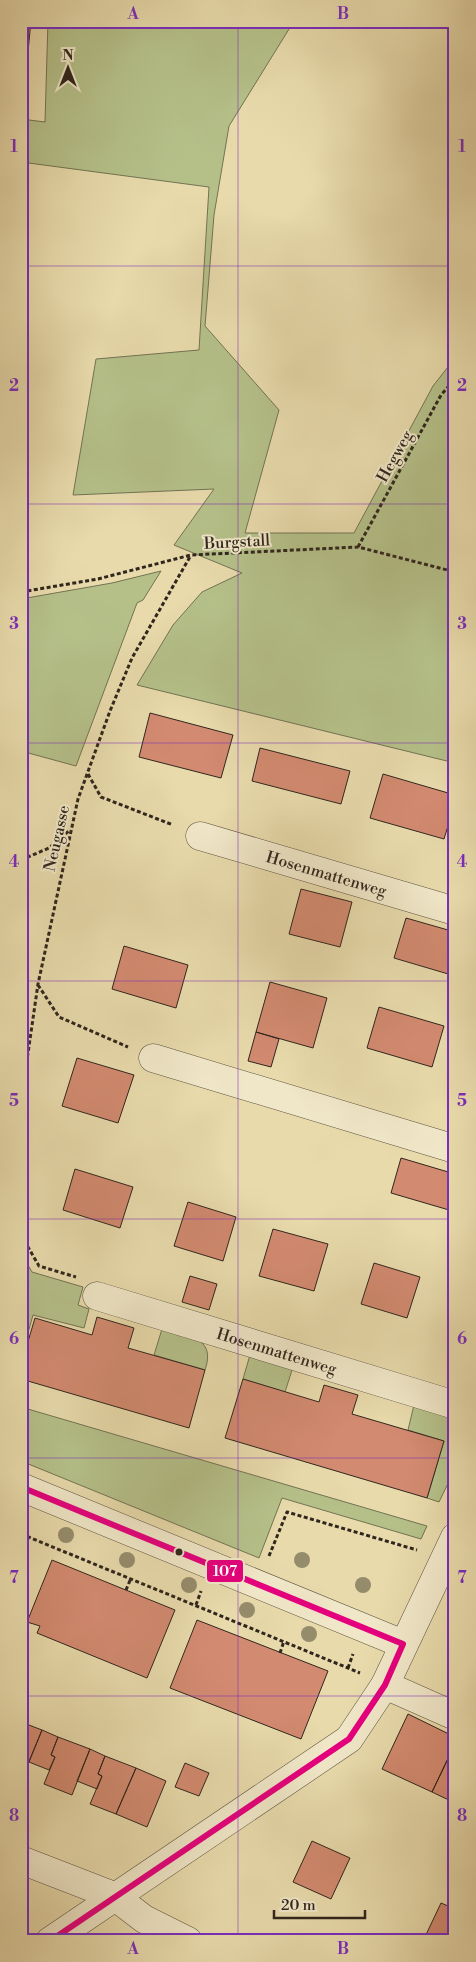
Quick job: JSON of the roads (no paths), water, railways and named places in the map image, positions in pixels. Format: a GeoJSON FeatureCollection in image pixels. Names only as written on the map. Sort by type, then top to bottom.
{"type":"FeatureCollection","features":[{"type":"Feature","properties":{"kind":"street","name":"Hosenmattenweg"},"geometry":{"type":"LineString","coordinates":[[200,836],[455,911]]}},
{"type":"Feature","properties":{"kind":"street"},"geometry":{"type":"LineString","coordinates":[[153,1058],[455,1149]]}},
{"type":"Feature","properties":{"kind":"street","name":"Hosenmattenweg"},"geometry":{"type":"LineString","coordinates":[[97,1296],[455,1405]]}},
{"type":"Feature","properties":{"kind":"street"},"geometry":{"type":"LineString","coordinates":[[21,1487],[403,1644]]}},
{"type":"Feature","properties":{"kind":"street"},"geometry":{"type":"LineString","coordinates":[[50,1941],[349,1739],[385,1685],[449,1549]]}},
{"type":"Feature","properties":{"kind":"street"},"geometry":{"type":"LineString","coordinates":[[385,1685],[455,1716]]}},
{"type":"Feature","properties":{"kind":"street"},"geometry":{"type":"LineString","coordinates":[[21,1860],[114,1896],[144,1919],[188,1941]]}}]}
